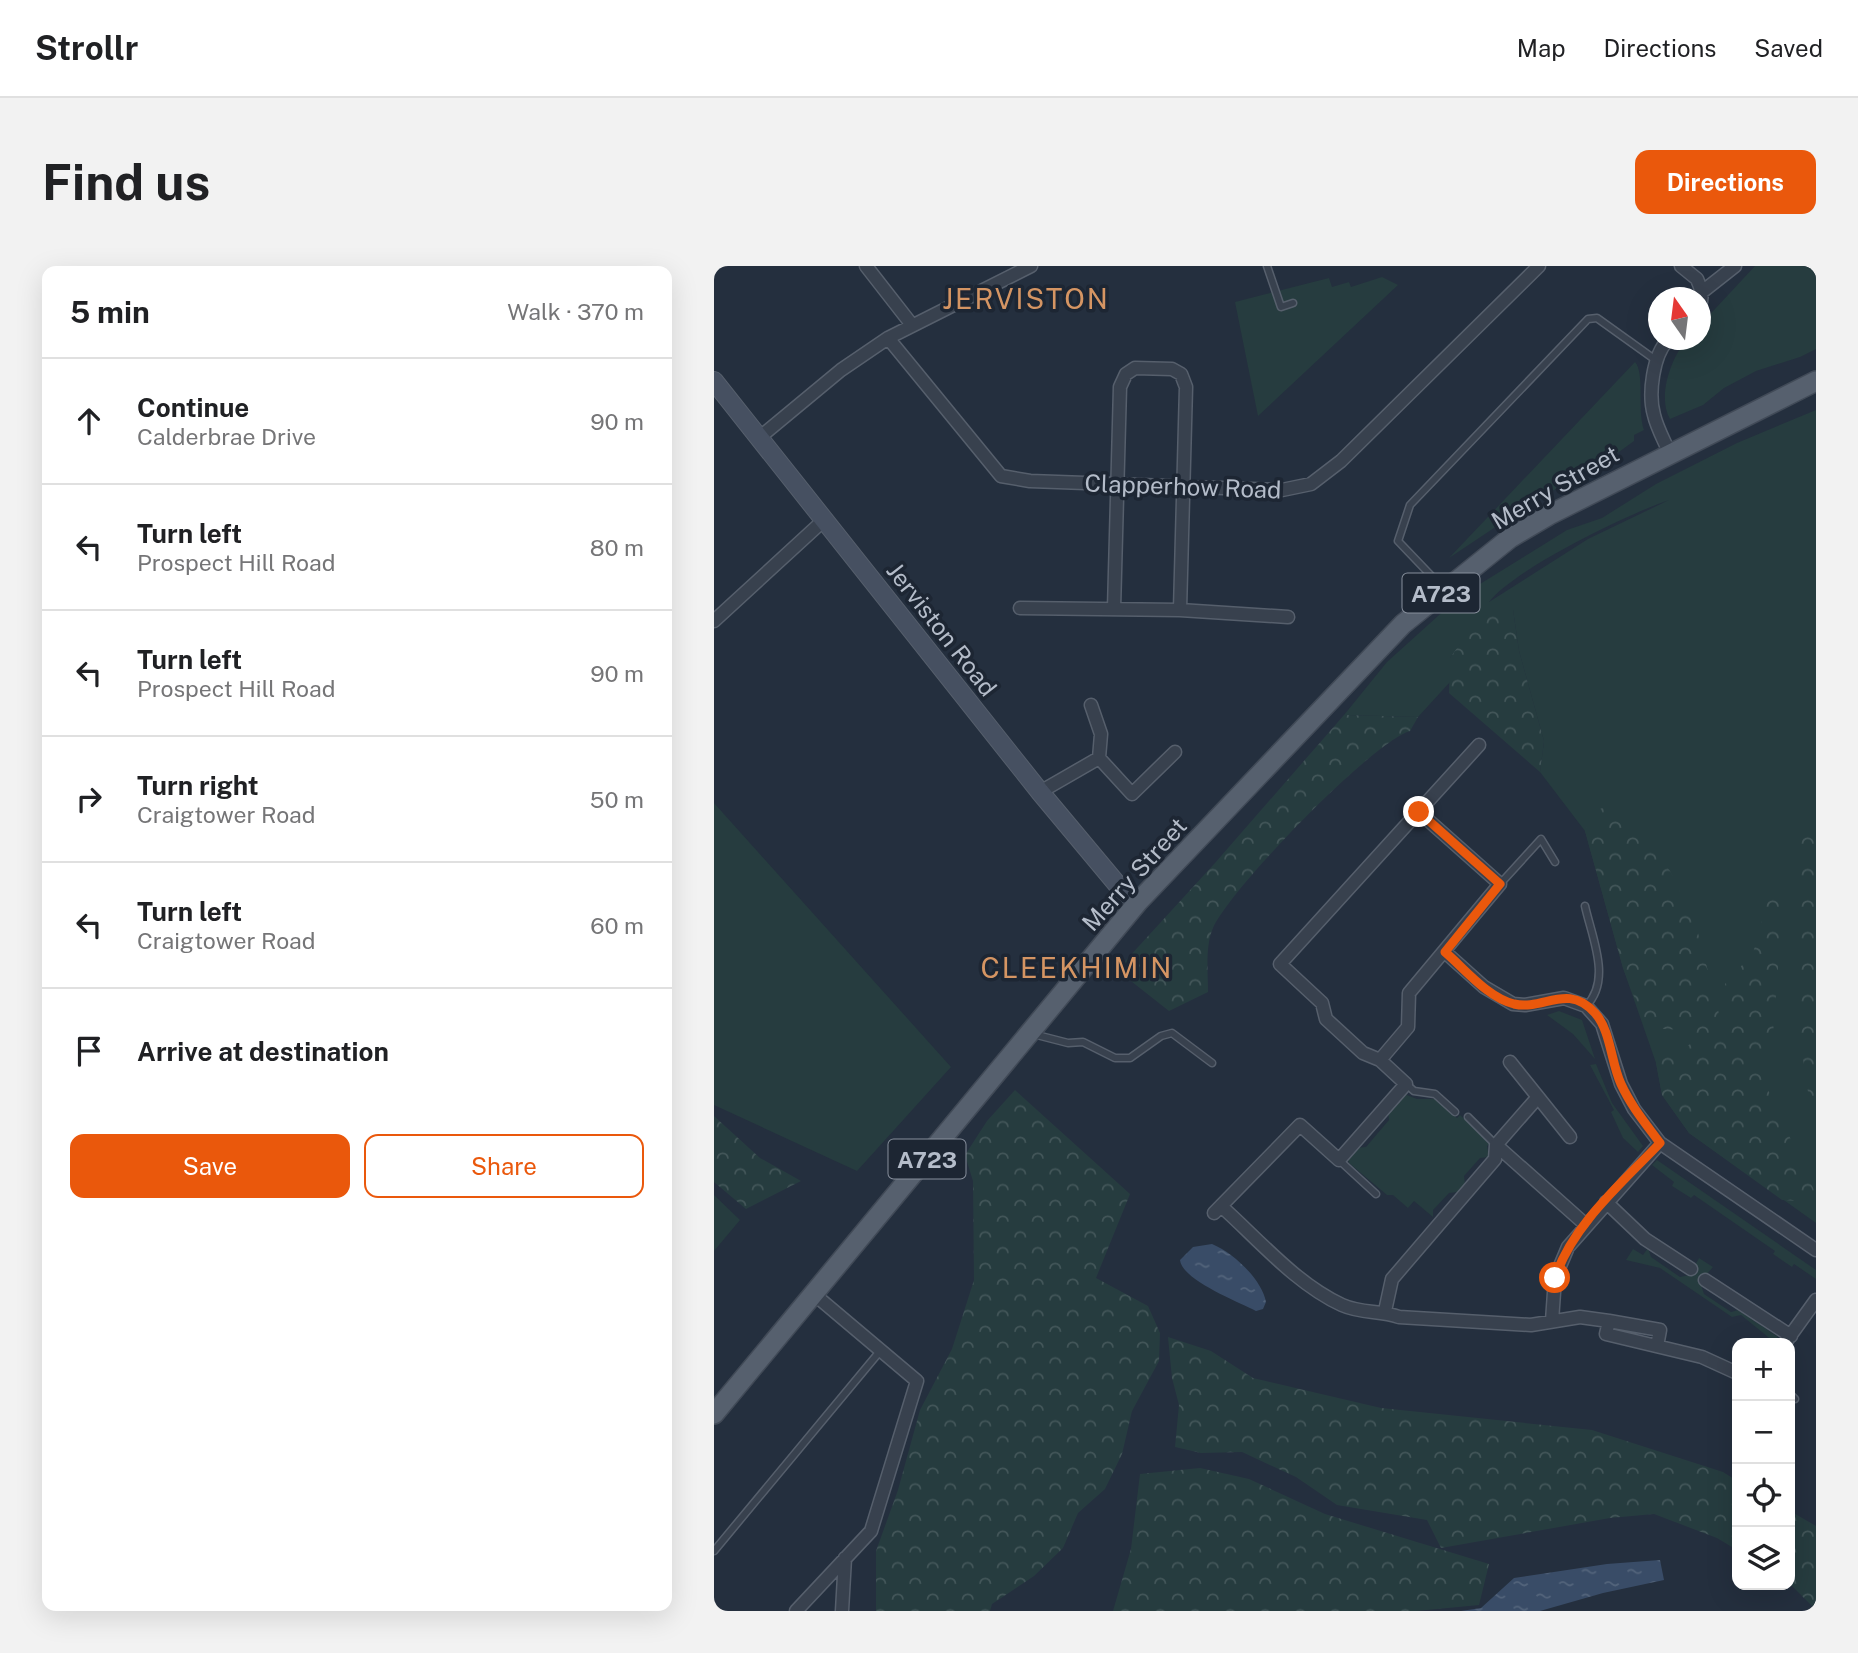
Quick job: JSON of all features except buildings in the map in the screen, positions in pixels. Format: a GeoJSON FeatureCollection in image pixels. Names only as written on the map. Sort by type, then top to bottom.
{"type":"FeatureCollection","features":[{"type":"Feature","properties":{"kind":"main road","name":"Jerviston Road"},"geometry":{"type":"LineString","coordinates":[[714,381],[1040,792],[1121,888],[1138,902]]}},
{"type":"Feature","properties":{"kind":"main road","name":"Merry Street"},"geometry":{"type":"LineString","coordinates":[[714,1414],[1138,902],[1387,638],[1510,538],[1669,452],[1816,381]]}},
{"type":"Feature","properties":{"kind":"street"},"geometry":{"type":"LineString","coordinates":[[866,266],[912,325]]}},
{"type":"Feature","properties":{"kind":"street"},"geometry":{"type":"LineString","coordinates":[[759,438],[841,370],[888,338],[1031,266]]}},
{"type":"Feature","properties":{"kind":"street","name":"Clapperhow Road"},"geometry":{"type":"LineString","coordinates":[[888,338],[1001,476],[1030,481],[1282,490],[1311,484],[1341,461],[1539,266]]}},
{"type":"Feature","properties":{"kind":"street"},"geometry":{"type":"LineString","coordinates":[[1681,266],[1697,279],[1699,287]]}},
{"type":"Feature","properties":{"kind":"street"},"geometry":{"type":"LineString","coordinates":[[1711,288],[1735,266]]}},
{"type":"Feature","properties":{"kind":"street"},"geometry":{"type":"LineString","coordinates":[[1659,350],[1652,399],[1653,415],[1669,452]]}},
{"type":"Feature","properties":{"kind":"street"},"geometry":{"type":"LineString","coordinates":[[1114,608],[1120,387],[1126,374],[1136,368],[1172,369],[1181,374],[1186,387],[1180,610]]}},
{"type":"Feature","properties":{"kind":"street"},"geometry":{"type":"LineString","coordinates":[[714,621],[824,520]]}},
{"type":"Feature","properties":{"kind":"street"},"geometry":{"type":"LineString","coordinates":[[1020,608],[1180,610],[1288,617]]}},
{"type":"Feature","properties":{"kind":"street"},"geometry":{"type":"LineString","coordinates":[[1091,705],[1101,734],[1099,758],[1132,794],[1175,752]]}},
{"type":"Feature","properties":{"kind":"street"},"geometry":{"type":"LineString","coordinates":[[1479,745],[1280,964],[1322,1003],[1326,1019],[1363,1053],[1380,1060],[1405,1084],[1339,1160],[1300,1125],[1217,1209],[1322,1294],[1365,1312],[1375,1315],[1385,1311],[1399,1317],[1531,1325],[1580,1317],[1609,1321],[1606,1334],[1702,1357],[1732,1371]]}},
{"type":"Feature","properties":{"kind":"street"},"geometry":{"type":"LineString","coordinates":[[1040,792],[1099,758]]}},
{"type":"Feature","properties":{"kind":"street"},"geometry":{"type":"LineString","coordinates":[[1380,1060],[1408,1027],[1409,993],[1500,884],[1419,812]]}},
{"type":"Feature","properties":{"kind":"street"},"geometry":{"type":"LineString","coordinates":[[1445,952],[1484,986],[1513,1004],[1525,1005],[1564,998],[1586,1006],[1602,1024],[1628,1097],[1660,1143],[1816,1250]]}},
{"type":"Feature","properties":{"kind":"street"},"geometry":{"type":"LineString","coordinates":[[1510,1062],[1570,1137]]}},
{"type":"Feature","properties":{"kind":"street"},"geometry":{"type":"LineString","coordinates":[[1385,1311],[1392,1279],[1495,1159],[1496,1145],[1538,1097]]}},
{"type":"Feature","properties":{"kind":"street"},"geometry":{"type":"LineString","coordinates":[[1552,1321],[1555,1278],[1568,1247],[1660,1143]]}},
{"type":"Feature","properties":{"kind":"street"},"geometry":{"type":"LineString","coordinates":[[1496,1145],[1586,1225]]}},
{"type":"Feature","properties":{"kind":"street"},"geometry":{"type":"LineString","coordinates":[[1606,1202],[1645,1238],[1691,1269]]}},
{"type":"Feature","properties":{"kind":"street"},"geometry":{"type":"LineString","coordinates":[[1705,1280],[1785,1338]]}},
{"type":"Feature","properties":{"kind":"street"},"geometry":{"type":"LineString","coordinates":[[796,1611],[871,1531],[917,1381],[815,1295]]}},
{"type":"Feature","properties":{"kind":"street"},"geometry":{"type":"LineString","coordinates":[[1789,1338],[1816,1300]]}},
{"type":"Feature","properties":{"kind":"street"},"geometry":{"type":"LineString","coordinates":[[842,1611],[845,1558]]}},
{"type":"Feature","properties":{"kind":"lane"},"geometry":{"type":"LineString","coordinates":[[1267,266],[1281,307],[1293,303]]}},
{"type":"Feature","properties":{"kind":"lane"},"geometry":{"type":"LineString","coordinates":[[1445,590],[1398,541],[1410,505],[1588,318],[1597,318],[1657,361]]}},
{"type":"Feature","properties":{"kind":"lane"},"geometry":{"type":"LineString","coordinates":[[1500,884],[1541,839],[1555,862]]}},
{"type":"Feature","properties":{"kind":"lane"},"geometry":{"type":"LineString","coordinates":[[1585,906],[1600,976],[1594,997],[1586,1006]]}},
{"type":"Feature","properties":{"kind":"lane"},"geometry":{"type":"LineString","coordinates":[[1031,1034],[1068,1043],[1083,1042],[1115,1058],[1130,1058],[1161,1036],[1172,1033],[1212,1063]]}},
{"type":"Feature","properties":{"kind":"lane"},"geometry":{"type":"LineString","coordinates":[[1405,1084],[1414,1091],[1435,1094],[1455,1112]]}},
{"type":"Feature","properties":{"kind":"lane"},"geometry":{"type":"LineString","coordinates":[[1468,1117],[1496,1145]]}},
{"type":"Feature","properties":{"kind":"lane"},"geometry":{"type":"LineString","coordinates":[[1339,1160],[1376,1194]]}},
{"type":"Feature","properties":{"kind":"lane"},"geometry":{"type":"LineString","coordinates":[[714,1550],[881,1350]]}},
{"type":"Feature","properties":{"kind":"green space"},"geometry":{"type":"Polygon","coordinates":[[[1755,266],[1816,266],[1816,349],[1756,371],[1724,388],[1703,405],[1670,419],[1666,410],[1665,389],[1671,367],[1679,350],[1711,350],[1711,313],[1755,266]]]}},
{"type":"Feature","properties":{"kind":"green space"},"geometry":{"type":"Polygon","coordinates":[[[1382,277],[1398,285],[1258,416],[1235,302],[1329,278],[1332,287],[1349,282],[1351,287],[1382,277]]]}},
{"type":"Feature","properties":{"kind":"green space"},"geometry":{"type":"Polygon","coordinates":[[[1635,362],[1640,375],[1644,430],[1634,435],[1634,441],[1601,465],[1539,498],[1449,558],[1635,362]]]}},
{"type":"Feature","properties":{"kind":"green space"},"geometry":{"type":"Polygon","coordinates":[[[1816,410],[1816,1223],[1689,1133],[1662,1095],[1656,1063],[1623,968],[1585,831],[1540,772],[1544,741],[1519,651],[1513,610],[1469,633],[1450,658],[1450,682],[1418,717],[1344,715],[1387,662],[1459,597],[1567,530],[1602,518],[1656,484],[1737,443],[1816,410]],[[1669,500],[1627,517],[1546,559],[1502,589],[1489,602],[1588,539],[1669,500]]]}},
{"type":"Feature","properties":{"kind":"green space"},"geometry":{"type":"Polygon","coordinates":[[[1488,604],[1513,610],[1519,651],[1544,741],[1540,772],[1449,693],[1450,658],[1488,604]]]}},
{"type":"Feature","properties":{"kind":"green space"},"geometry":{"type":"Polygon","coordinates":[[[1344,715],[1418,717],[1410,731],[1391,741],[1335,788],[1245,882],[1210,935],[1208,992],[1169,1011],[1117,970],[1344,715]]]}},
{"type":"Feature","properties":{"kind":"green space"},"geometry":{"type":"Polygon","coordinates":[[[714,803],[951,1067],[857,1171],[714,1105],[714,803]]]}},
{"type":"Feature","properties":{"kind":"green space"},"geometry":{"type":"Polygon","coordinates":[[[1610,806],[1631,817],[1670,871],[1697,929],[1723,1029],[1732,1026],[1725,984],[1753,953],[1769,894],[1785,876],[1773,1034],[1757,1066],[1816,1194],[1816,1202],[1782,1200],[1689,1133],[1662,1095],[1656,1063],[1694,1042],[1684,1030],[1646,1028],[1623,968],[1585,831],[1596,810],[1610,806]]]}},
{"type":"Feature","properties":{"kind":"green space"},"geometry":{"type":"Polygon","coordinates":[[[1816,834],[1816,1126],[1811,1112],[1797,1019],[1800,835],[1816,834]]]}},
{"type":"Feature","properties":{"kind":"green space"},"geometry":{"type":"Polygon","coordinates":[[[1559,1011],[1582,1020],[1595,1059],[1573,1034],[1547,1015],[1559,1011]]]}},
{"type":"Feature","properties":{"kind":"green space"},"geometry":{"type":"Polygon","coordinates":[[[1596,1064],[1612,1103],[1643,1146],[1638,1152],[1623,1138],[1611,1112],[1614,1110],[1590,1065],[1596,1064]]]}},
{"type":"Feature","properties":{"kind":"green space"},"geometry":{"type":"Polygon","coordinates":[[[1015,1090],[1130,1194],[1096,1278],[1148,1306],[1160,1333],[1159,1361],[1132,1411],[1122,1454],[1105,1489],[1078,1513],[1063,1548],[1034,1576],[992,1604],[990,1611],[876,1611],[876,1551],[898,1490],[920,1410],[952,1349],[974,1280],[973,1181],[965,1155],[987,1121],[1015,1090]]]}},
{"type":"Feature","properties":{"kind":"green space"},"geometry":{"type":"Polygon","coordinates":[[[1404,1094],[1417,1099],[1436,1099],[1457,1118],[1460,1115],[1491,1143],[1487,1146],[1489,1157],[1480,1158],[1464,1176],[1465,1184],[1458,1192],[1449,1193],[1433,1210],[1433,1217],[1414,1201],[1408,1208],[1393,1195],[1387,1195],[1349,1163],[1348,1158],[1356,1148],[1366,1147],[1389,1120],[1388,1111],[1404,1094]]]}},
{"type":"Feature","properties":{"kind":"green space"},"geometry":{"type":"Polygon","coordinates":[[[714,1116],[760,1158],[801,1181],[746,1209],[714,1182],[714,1116]]]}},
{"type":"Feature","properties":{"kind":"green space"},"geometry":{"type":"Polygon","coordinates":[[[1657,1160],[1816,1270],[1816,1279],[1773,1254],[1775,1251],[1694,1195],[1691,1198],[1672,1186],[1674,1182],[1652,1165],[1657,1160]]]}},
{"type":"Feature","properties":{"kind":"green space"},"geometry":{"type":"Polygon","coordinates":[[[714,1195],[740,1220],[714,1251],[714,1195]]]}},
{"type":"Feature","properties":{"kind":"green space"},"geometry":{"type":"Polygon","coordinates":[[[1648,1248],[1651,1257],[1680,1277],[1690,1275],[1699,1258],[1713,1267],[1700,1282],[1704,1294],[1731,1312],[1738,1310],[1778,1337],[1769,1338],[1741,1315],[1732,1317],[1660,1268],[1626,1260],[1633,1249],[1643,1255],[1648,1248]]]}},
{"type":"Feature","properties":{"kind":"green space"},"geometry":{"type":"Polygon","coordinates":[[[1168,1337],[1211,1351],[1253,1378],[1381,1408],[1592,1430],[1723,1472],[1732,1478],[1732,1547],[1717,1538],[1654,1514],[1610,1518],[1441,1548],[1427,1520],[1337,1505],[1296,1477],[1242,1452],[1201,1453],[1175,1447],[1179,1405],[1172,1378],[1168,1337]]]}},
{"type":"Feature","properties":{"kind":"green space"},"geometry":{"type":"Polygon","coordinates":[[[1200,1468],[1249,1479],[1325,1514],[1489,1564],[1479,1605],[1416,1611],[1113,1611],[1131,1549],[1140,1474],[1200,1468]]]}},
{"type":"Feature","properties":{"kind":"green space"},"geometry":{"type":"Polygon","coordinates":[[[1795,1514],[1816,1526],[1816,1610],[1795,1589],[1795,1514]]]}},
{"type":"Feature","properties":{"kind":"water"},"geometry":{"type":"Polygon","coordinates":[[[1212,1244],[1238,1261],[1253,1276],[1266,1302],[1263,1309],[1256,1311],[1224,1296],[1183,1268],[1180,1260],[1193,1247],[1212,1244]]]}},
{"type":"Feature","properties":{"kind":"water"},"geometry":{"type":"Polygon","coordinates":[[[1660,1560],[1664,1580],[1603,1593],[1540,1611],[1461,1611],[1481,1608],[1514,1578],[1607,1564],[1660,1560]]]}},
{"type":"Feature","properties":{"kind":"district","name":"JERVISTON"},"geometry":{"type":"Point","coordinates":[1026,298]}},
{"type":"Feature","properties":{"kind":"district","name":"CLEEKHIMIN"},"geometry":{"type":"Point","coordinates":[1077,967]}},
{"type":"Feature","properties":{"kind":"route"},"geometry":{"type":"LineString","coordinates":[[1419,812],[1500,884],[1445,952],[1501,999],[1513,1004],[1525,1005],[1564,998],[1577,1000],[1596,1014],[1602,1024],[1621,1084],[1634,1109],[1660,1143],[1576,1236],[1561,1261],[1555,1278]]}}]}
